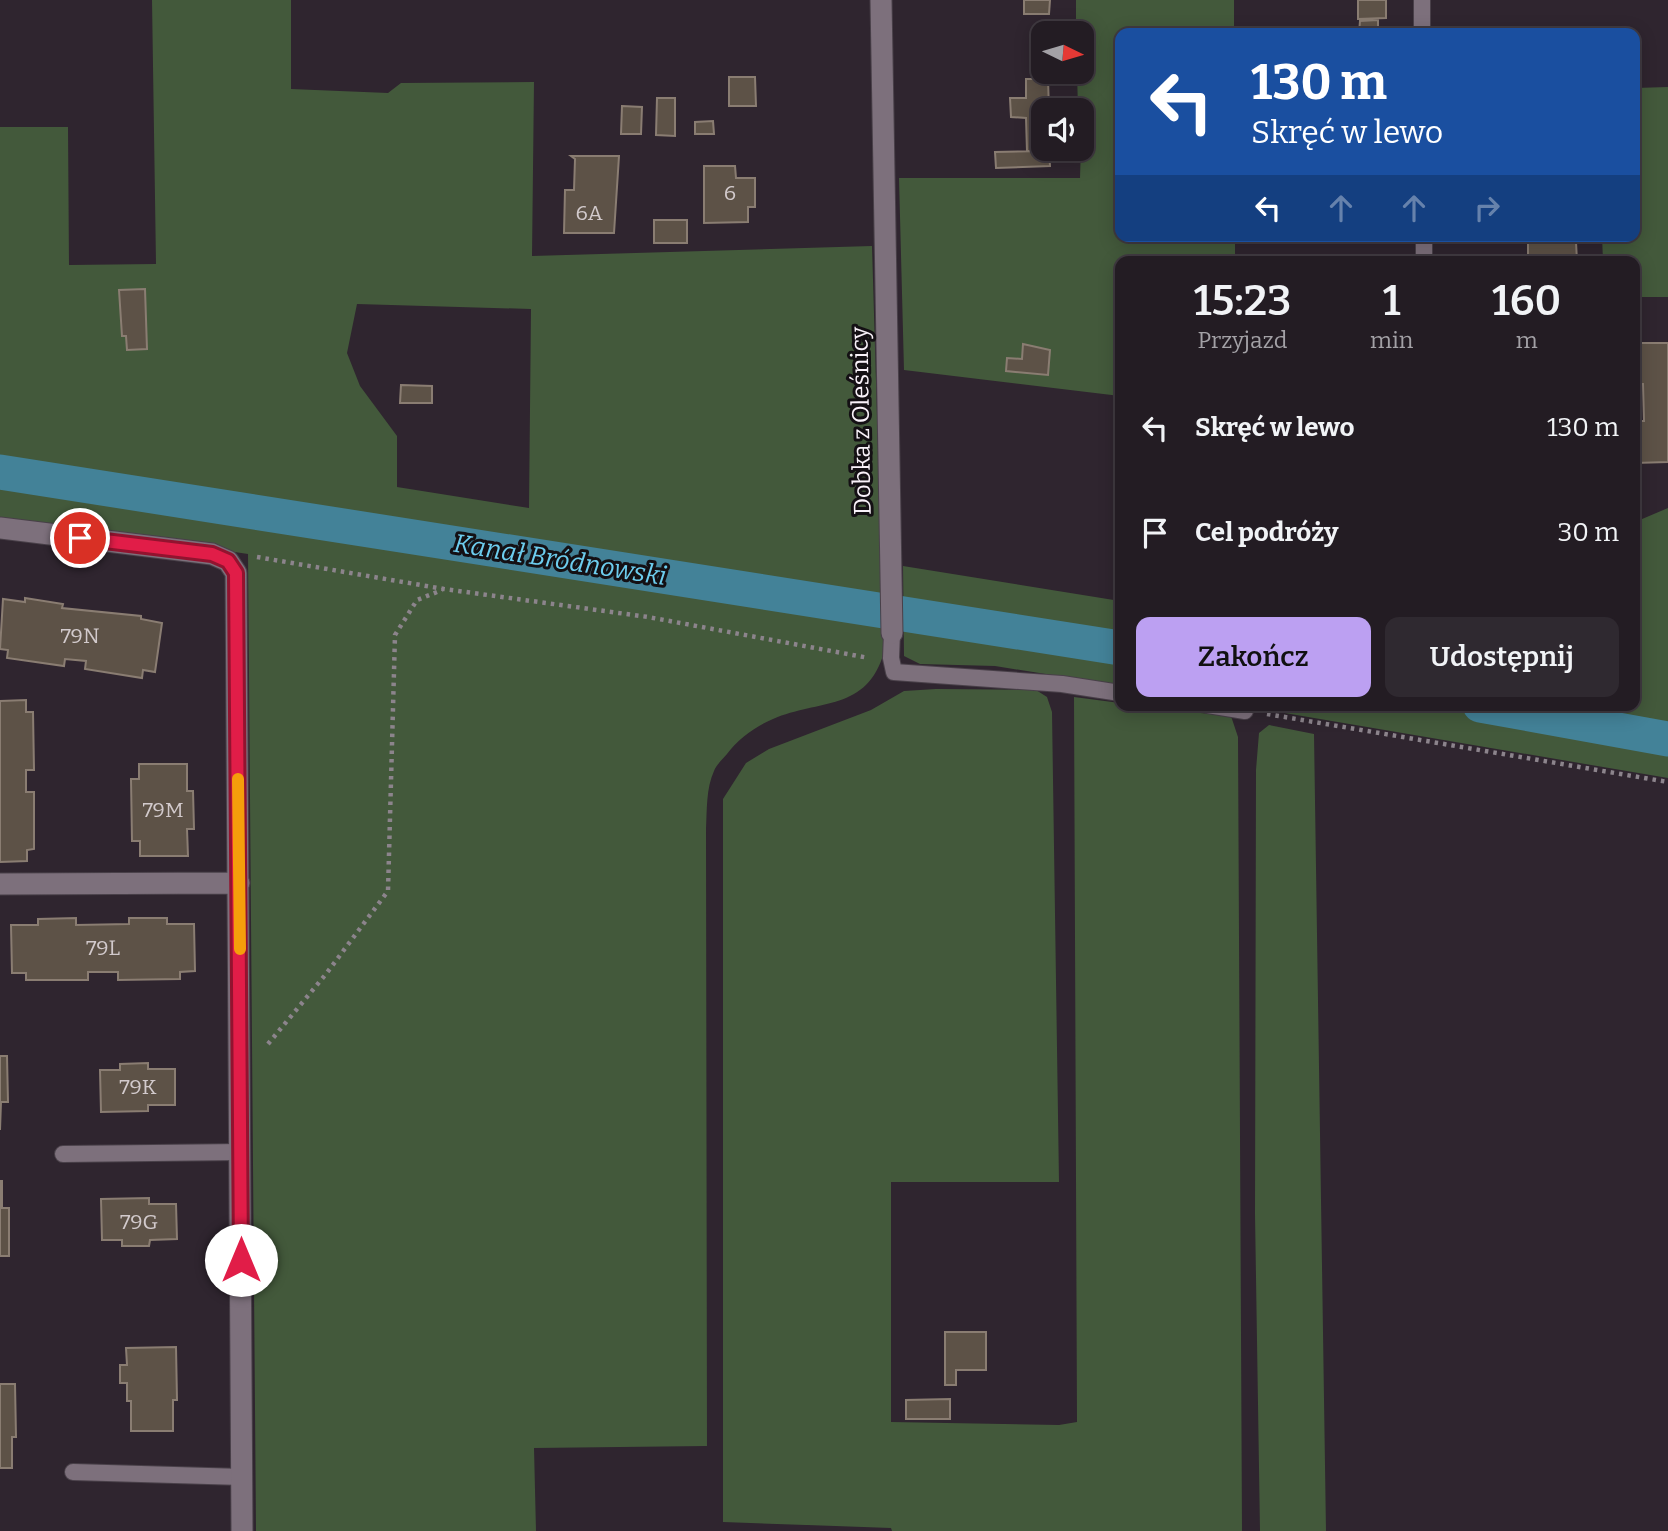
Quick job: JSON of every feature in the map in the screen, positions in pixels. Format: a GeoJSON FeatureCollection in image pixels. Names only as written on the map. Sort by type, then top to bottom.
{"type":"FeatureCollection","features":[{"type":"Feature","properties":{"kind":"street","name":"Dobka z Oleśnicy"},"geometry":{"type":"LineString","coordinates":[[881,0],[892,633]]}},
{"type":"Feature","properties":{"kind":"street"},"geometry":{"type":"LineString","coordinates":[[0,528],[212,554],[228,561],[236,573],[242,1531]]}},
{"type":"Feature","properties":{"kind":"street"},"geometry":{"type":"LineString","coordinates":[[0,884],[239,883]]}},
{"type":"Feature","properties":{"kind":"lane"},"geometry":{"type":"LineString","coordinates":[[1422,0],[1422,28]]}},
{"type":"Feature","properties":{"kind":"lane","name":"Dobka z Oleśnicy"},"geometry":{"type":"LineString","coordinates":[[891,658],[892,633]]}},
{"type":"Feature","properties":{"kind":"lane"},"geometry":{"type":"LineString","coordinates":[[891,658],[894,672],[1062,684],[1115,692]]}},
{"type":"Feature","properties":{"kind":"lane"},"geometry":{"type":"LineString","coordinates":[[63,1154],[241,1152]]}},
{"type":"Feature","properties":{"kind":"lane"},"geometry":{"type":"LineString","coordinates":[[73,1472],[242,1477]]}},
{"type":"Feature","properties":{"kind":"path"},"geometry":{"type":"LineString","coordinates":[[236,573],[259,556],[444,589],[648,617],[856,658],[891,658]]}},
{"type":"Feature","properties":{"kind":"path"},"geometry":{"type":"LineString","coordinates":[[240,1077],[326,974],[388,891],[395,635],[417,600],[444,589]]}},
{"type":"Feature","properties":{"kind":"path"},"geometry":{"type":"LineString","coordinates":[[1245,711],[1668,782]]}},
{"type":"Feature","properties":{"kind":"green space"},"geometry":{"type":"Polygon","coordinates":[[[152,0],[291,0],[291,89],[388,93],[401,83],[534,82],[532,256],[872,246],[884,652],[866,685],[854,694],[773,719],[736,743],[716,767],[708,792],[707,1446],[534,1448],[536,1531],[256,1531],[248,554],[0,517],[0,127],[68,127],[69,265],[156,264],[152,0]],[[357,304],[347,353],[360,386],[397,436],[397,487],[529,508],[531,309],[357,304]]]}},
{"type":"Feature","properties":{"kind":"green space"},"geometry":{"type":"Polygon","coordinates":[[[1076,0],[1234,0],[1234,28],[1115,28],[1115,242],[1235,242],[1235,256],[1115,256],[1115,395],[904,370],[899,178],[1080,178],[1080,161],[1094,161],[1094,98],[1078,98],[1077,84],[1094,84],[1094,21],[1076,21],[1076,0]]]}},
{"type":"Feature","properties":{"kind":"green space"},"geometry":{"type":"Polygon","coordinates":[[[1668,87],[1668,297],[1640,297],[1640,256],[1603,256],[1602,242],[1640,242],[1640,88],[1668,87]]]}},
{"type":"Feature","properties":{"kind":"green space"},"geometry":{"type":"Polygon","coordinates":[[[1668,508],[1668,778],[1272,711],[1640,711],[1640,520],[1668,508]]]}},
{"type":"Feature","properties":{"kind":"green space"},"geometry":{"type":"Polygon","coordinates":[[[903,566],[1115,600],[1115,685],[995,666],[920,664],[904,656],[903,566]]]}},
{"type":"Feature","properties":{"kind":"green space"},"geometry":{"type":"Polygon","coordinates":[[[1036,690],[1047,697],[1052,712],[1059,1182],[891,1182],[891,1422],[1059,1425],[1077,1422],[1074,697],[1115,702],[1115,711],[1181,711],[1231,716],[1238,737],[1242,1531],[892,1531],[891,1528],[723,1522],[723,799],[746,763],[769,749],[871,710],[904,691],[1036,690]]]}},
{"type":"Feature","properties":{"kind":"green space"},"geometry":{"type":"Polygon","coordinates":[[[1269,725],[1314,734],[1326,1531],[1260,1531],[1255,1214],[1256,770],[1259,733],[1269,725]]]}},
{"type":"Feature","properties":{"kind":"building"},"geometry":{"type":"Polygon","coordinates":[[[1024,0],[1050,0],[1049,14],[1024,14],[1024,0]]]}},
{"type":"Feature","properties":{"kind":"building"},"geometry":{"type":"Polygon","coordinates":[[[1358,0],[1386,0],[1386,18],[1358,19],[1358,0]]]}},
{"type":"Feature","properties":{"kind":"building"},"geometry":{"type":"Polygon","coordinates":[[[1378,20],[1378,28],[1359,28],[1360,21],[1378,20]]]}},
{"type":"Feature","properties":{"kind":"building"},"geometry":{"type":"Polygon","coordinates":[[[729,77],[755,77],[756,106],[729,106],[729,77]]]}},
{"type":"Feature","properties":{"kind":"building"},"geometry":{"type":"Polygon","coordinates":[[[1026,79],[1031,79],[1031,84],[1048,84],[1049,98],[1031,98],[1031,151],[1027,151],[1026,118],[1011,117],[1010,98],[1026,98],[1026,79]]]}},
{"type":"Feature","properties":{"kind":"building"},"geometry":{"type":"Polygon","coordinates":[[[657,98],[675,98],[675,136],[656,135],[657,98]]]}},
{"type":"Feature","properties":{"kind":"building"},"geometry":{"type":"Polygon","coordinates":[[[622,106],[642,107],[641,134],[621,134],[622,106]]]}},
{"type":"Feature","properties":{"kind":"building"},"geometry":{"type":"Polygon","coordinates":[[[713,121],[714,134],[695,134],[695,122],[713,121]]]}},
{"type":"Feature","properties":{"kind":"building"},"geometry":{"type":"Polygon","coordinates":[[[1031,151],[1031,161],[1050,161],[1050,166],[996,168],[995,152],[1031,151]]]}},
{"type":"Feature","properties":{"kind":"building"},"geometry":{"type":"Polygon","coordinates":[[[571,156],[619,156],[614,233],[564,233],[565,190],[574,190],[575,159],[571,156]]]}},
{"type":"Feature","properties":{"kind":"building"},"geometry":{"type":"Polygon","coordinates":[[[704,166],[735,166],[736,178],[755,178],[755,207],[748,207],[748,222],[704,223],[704,166]]]}},
{"type":"Feature","properties":{"kind":"building"},"geometry":{"type":"Polygon","coordinates":[[[654,220],[687,220],[687,243],[654,243],[654,220]]]}},
{"type":"Feature","properties":{"kind":"building"},"geometry":{"type":"Polygon","coordinates":[[[1576,242],[1577,256],[1528,256],[1528,243],[1576,242]]]}},
{"type":"Feature","properties":{"kind":"building"},"geometry":{"type":"Polygon","coordinates":[[[145,289],[147,349],[127,350],[126,336],[122,336],[119,290],[145,289]]]}},
{"type":"Feature","properties":{"kind":"building"},"geometry":{"type":"Polygon","coordinates":[[[1640,343],[1668,343],[1668,462],[1640,463],[1640,421],[1644,421],[1643,384],[1640,384],[1640,343]]]}},
{"type":"Feature","properties":{"kind":"building"},"geometry":{"type":"Polygon","coordinates":[[[1023,344],[1050,350],[1048,375],[1006,371],[1007,358],[1022,359],[1023,344]]]}},
{"type":"Feature","properties":{"kind":"building"},"geometry":{"type":"Polygon","coordinates":[[[401,385],[432,386],[432,403],[400,403],[401,385]]]}},
{"type":"Feature","properties":{"kind":"building"},"geometry":{"type":"Polygon","coordinates":[[[25,598],[63,604],[62,608],[141,616],[141,619],[162,623],[155,672],[143,670],[142,678],[85,669],[86,661],[65,659],[64,666],[7,658],[8,650],[0,649],[3,599],[25,602],[25,598]]]}},
{"type":"Feature","properties":{"kind":"building"},"geometry":{"type":"Polygon","coordinates":[[[26,700],[26,712],[33,712],[34,770],[26,770],[26,792],[34,792],[34,849],[27,850],[27,861],[0,862],[0,701],[26,700]]]}},
{"type":"Feature","properties":{"kind":"building"},"geometry":{"type":"Polygon","coordinates":[[[139,764],[187,764],[187,791],[193,791],[194,829],[187,829],[188,856],[140,856],[140,841],[132,841],[131,779],[139,779],[139,764]]]}},
{"type":"Feature","properties":{"kind":"building"},"geometry":{"type":"Polygon","coordinates":[[[76,918],[76,925],[129,924],[129,918],[167,918],[167,924],[194,924],[195,971],[180,972],[180,979],[118,980],[118,972],[88,972],[88,980],[26,980],[26,973],[12,973],[11,925],[38,925],[38,919],[76,918]]]}},
{"type":"Feature","properties":{"kind":"building"},"geometry":{"type":"Polygon","coordinates":[[[0,1056],[7,1056],[8,1102],[1,1102],[0,1130],[0,1056]]]}},
{"type":"Feature","properties":{"kind":"building"},"geometry":{"type":"Polygon","coordinates":[[[148,1063],[148,1069],[175,1069],[175,1105],[148,1105],[148,1111],[101,1112],[100,1070],[120,1070],[120,1064],[148,1063]]]}},
{"type":"Feature","properties":{"kind":"building"},"geometry":{"type":"Polygon","coordinates":[[[0,1181],[2,1208],[9,1208],[9,1256],[0,1256],[0,1181]]]}},
{"type":"Feature","properties":{"kind":"building"},"geometry":{"type":"Polygon","coordinates":[[[149,1198],[149,1204],[176,1204],[177,1239],[150,1240],[149,1246],[122,1246],[122,1240],[102,1240],[101,1199],[149,1198]]]}},
{"type":"Feature","properties":{"kind":"building"},"geometry":{"type":"Polygon","coordinates":[[[945,1332],[986,1332],[986,1370],[956,1370],[956,1385],[945,1385],[945,1332]]]}},
{"type":"Feature","properties":{"kind":"building"},"geometry":{"type":"Polygon","coordinates":[[[176,1347],[177,1400],[173,1400],[173,1431],[131,1431],[131,1401],[127,1401],[127,1383],[120,1383],[120,1365],[127,1365],[126,1348],[176,1347]]]}},
{"type":"Feature","properties":{"kind":"building"},"geometry":{"type":"Polygon","coordinates":[[[0,1384],[15,1384],[16,1437],[12,1437],[12,1468],[0,1468],[0,1384]]]}},
{"type":"Feature","properties":{"kind":"building"},"geometry":{"type":"Polygon","coordinates":[[[950,1399],[950,1419],[906,1419],[906,1400],[950,1399]]]}},
{"type":"Feature","properties":{"kind":"waterway","name":"Kanał Bródnowski"},"geometry":{"type":"LineString","coordinates":[[0,472],[1115,647]]}},
{"type":"Feature","properties":{"kind":"waterway","name":"Kanał Bródnowski"},"geometry":{"type":"LineString","coordinates":[[1513,711],[1668,739]]}},
{"type":"Feature","properties":{"kind":"slow traffic"},"geometry":{"type":"LineString","coordinates":[[238,779],[240,949]]}},
{"type":"Feature","properties":{"kind":"route"},"geometry":{"type":"LineString","coordinates":[[80,538],[212,554],[228,561],[236,573],[241,1260]]}}]}
